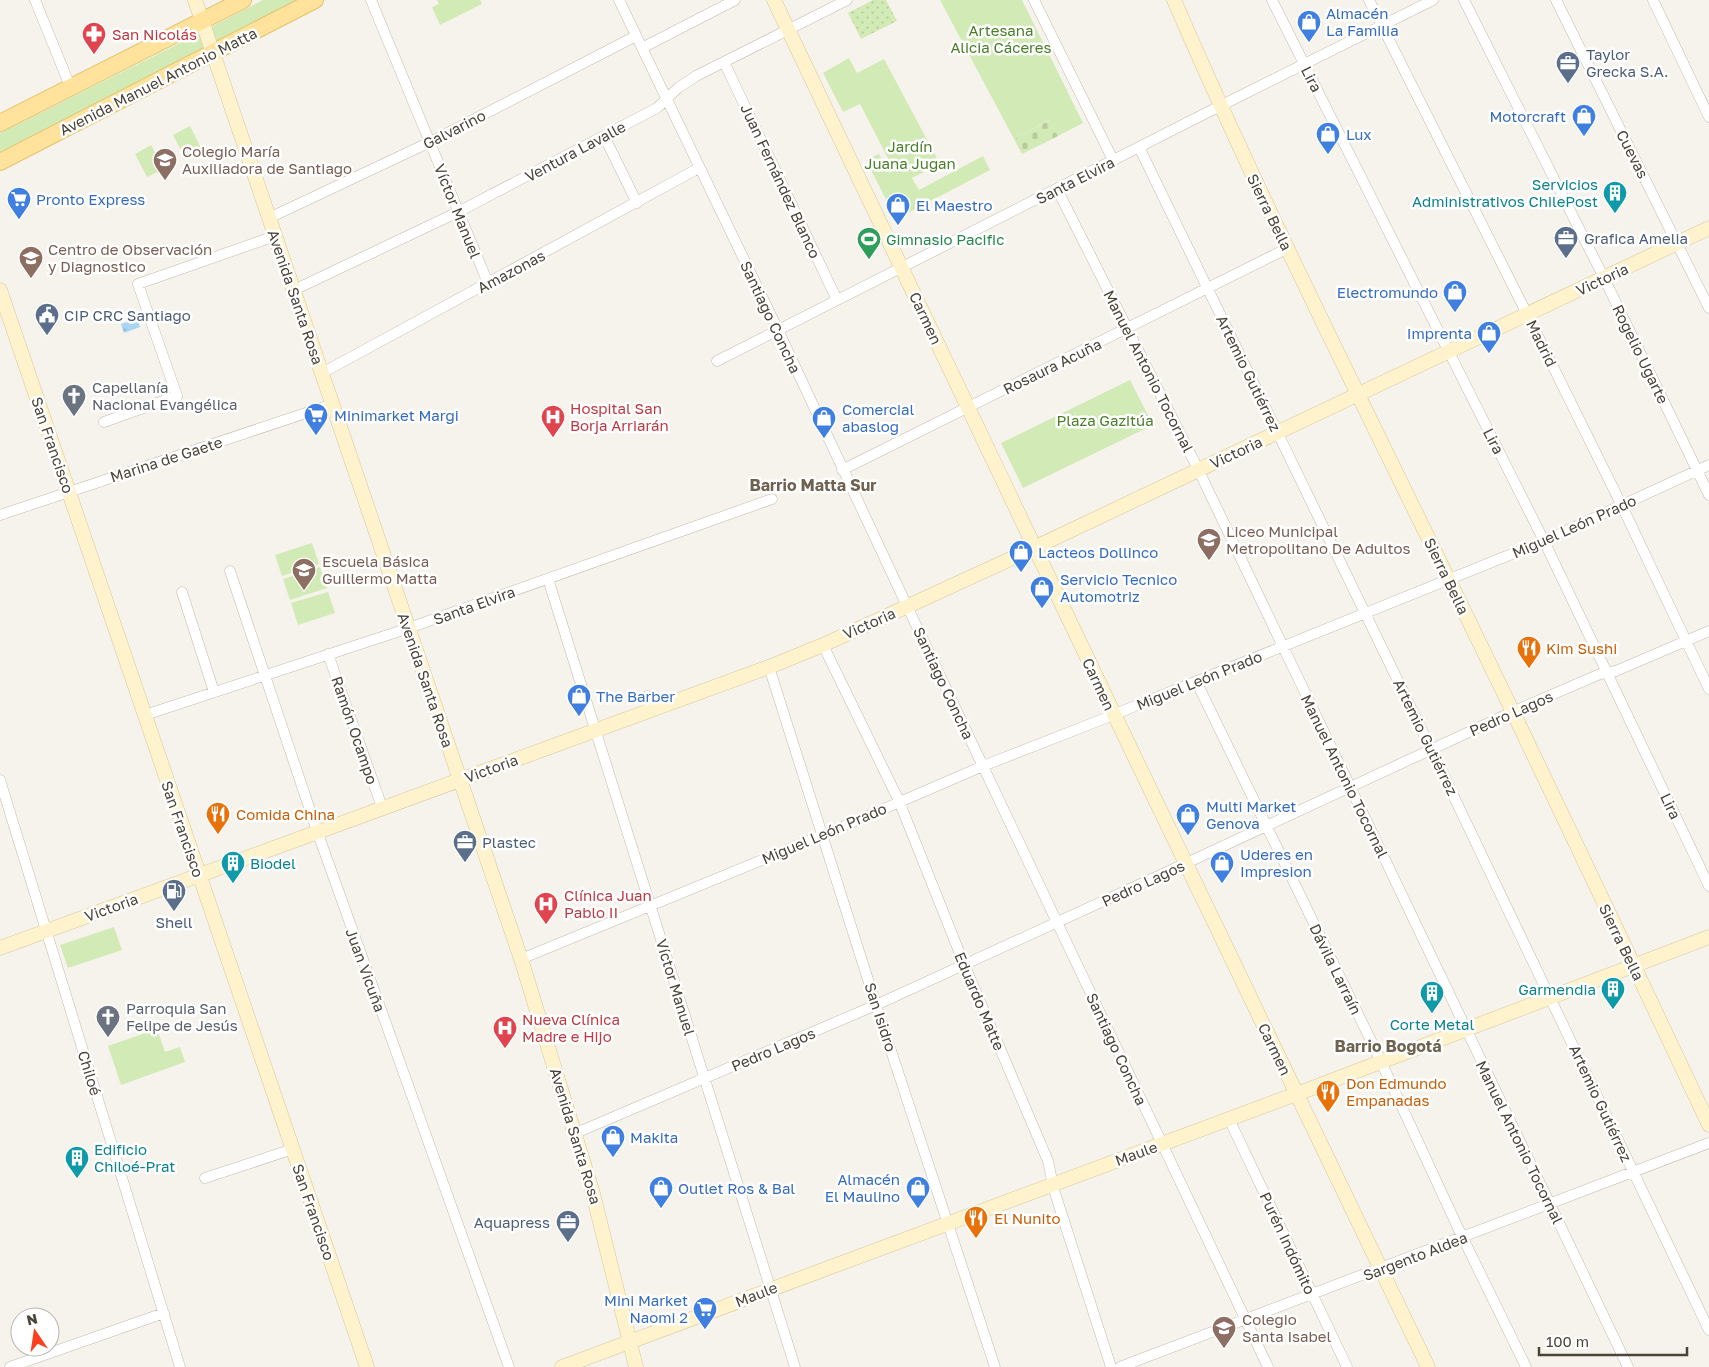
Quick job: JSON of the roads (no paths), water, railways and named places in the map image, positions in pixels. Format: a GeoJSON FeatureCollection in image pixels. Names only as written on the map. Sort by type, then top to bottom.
{"type":"FeatureCollection","features":[{"type":"Feature","properties":{"kind":"main road","name":"Avenida Santa Rosa"},"geometry":{"type":"LineString","coordinates":[[195,0],[521,959],[576,1133],[604,1236],[636,1367]]}},
{"type":"Feature","properties":{"kind":"main road"},"geometry":{"type":"LineString","coordinates":[[1,119],[243,0]]}},
{"type":"Feature","properties":{"kind":"main road","name":"Avenida Manuel Antonio Matta"},"geometry":{"type":"LineString","coordinates":[[0,162],[316,0]]}},
{"type":"Feature","properties":{"kind":"main road","name":"Carmen"},"geometry":{"type":"LineString","coordinates":[[774,0],[1185,863],[1428,1367]]}},
{"type":"Feature","properties":{"kind":"main road","name":"Sierra Bella"},"geometry":{"type":"LineString","coordinates":[[1174,0],[1220,106],[1357,394],[1449,579],[1709,1125]]}},
{"type":"Feature","properties":{"kind":"main road","name":"Victoria"},"geometry":{"type":"LineString","coordinates":[[0,948],[769,667],[823,645],[1035,548],[1709,228]]}},
{"type":"Feature","properties":{"kind":"main road","name":"San Francisco"},"geometry":{"type":"LineString","coordinates":[[0,290],[367,1367]]}},
{"type":"Feature","properties":{"kind":"main road","name":"Maule"},"geometry":{"type":"LineString","coordinates":[[562,1367],[1709,938]]}},
{"type":"Feature","properties":{"kind":"street"},"geometry":{"type":"LineString","coordinates":[[35,0],[70,86]]}},
{"type":"Feature","properties":{"kind":"street","name":"Víctor Manuel"},"geometry":{"type":"LineString","coordinates":[[372,0],[488,283]]}},
{"type":"Feature","properties":{"kind":"street","name":"Santiago Concha"},"geometry":{"type":"LineString","coordinates":[[619,0],[778,330],[842,470],[1268,1367]]}},
{"type":"Feature","properties":{"kind":"street"},"geometry":{"type":"LineString","coordinates":[[642,48],[735,0]]}},
{"type":"Feature","properties":{"kind":"street","name":"Ventura Lavalle"},"geometry":{"type":"LineString","coordinates":[[294,290],[458,212],[604,136],[657,108],[684,83],[847,0]]}},
{"type":"Feature","properties":{"kind":"street"},"geometry":{"type":"LineString","coordinates":[[1034,0],[1113,160]]}},
{"type":"Feature","properties":{"kind":"street","name":"Lira"},"geometry":{"type":"LineString","coordinates":[[1272,0],[1544,541],[1709,886]]}},
{"type":"Feature","properties":{"kind":"street","name":"Madrid"},"geometry":{"type":"LineString","coordinates":[[1369,0],[1622,506],[1709,689]]}},
{"type":"Feature","properties":{"kind":"street","name":"Santa Elvira"},"geometry":{"type":"LineString","coordinates":[[717,361],[1433,0]]}},
{"type":"Feature","properties":{"kind":"street","name":"Rogelio Ugarte"},"geometry":{"type":"LineString","coordinates":[[1464,0],[1604,278],[1709,495]]}},
{"type":"Feature","properties":{"kind":"street","name":"Cuevas"},"geometry":{"type":"LineString","coordinates":[[1556,0],[1709,308]]}},
{"type":"Feature","properties":{"kind":"street"},"geometry":{"type":"LineString","coordinates":[[1653,0],[1709,117]]}},
{"type":"Feature","properties":{"kind":"street","name":"Galvarino"},"geometry":{"type":"LineString","coordinates":[[269,218],[430,142],[636,36]]}},
{"type":"Feature","properties":{"kind":"street","name":"Juan Fernández Blanco"},"geometry":{"type":"LineString","coordinates":[[724,62],[837,300]]}},
{"type":"Feature","properties":{"kind":"street"},"geometry":{"type":"LineString","coordinates":[[604,136],[637,203]]}},
{"type":"Feature","properties":{"kind":"street","name":"Artemio Gutiérrez"},"geometry":{"type":"LineString","coordinates":[[1139,147],[1366,613],[1709,1330]]}},
{"type":"Feature","properties":{"kind":"street","name":"Amazonas"},"geometry":{"type":"LineString","coordinates":[[322,373],[699,168]]}},
{"type":"Feature","properties":{"kind":"street","name":"Manuel Antonio Tocornal"},"geometry":{"type":"LineString","coordinates":[[1056,189],[1198,470],[1628,1367]]}},
{"type":"Feature","properties":{"kind":"street"},"geometry":{"type":"LineString","coordinates":[[104,422],[177,396],[138,284],[275,236]]}},
{"type":"Feature","properties":{"kind":"street","name":"Rosaura Acuña"},"geometry":{"type":"LineString","coordinates":[[842,470],[1288,248]]}},
{"type":"Feature","properties":{"kind":"street","name":"Marina de Gaete"},"geometry":{"type":"LineString","coordinates":[[0,515],[332,404]]}},
{"type":"Feature","properties":{"kind":"street","name":"Miguel León Prado"},"geometry":{"type":"LineString","coordinates":[[521,959],[822,835],[983,766],[1544,541],[1709,465]]}},
{"type":"Feature","properties":{"kind":"street","name":"Santa Elvira"},"geometry":{"type":"LineString","coordinates":[[144,715],[409,628],[772,499]]}},
{"type":"Feature","properties":{"kind":"street","name":"Juan Vicuña"},"geometry":{"type":"LineString","coordinates":[[230,571],[317,832],[509,1367]]}},
{"type":"Feature","properties":{"kind":"street","name":"Víctor Manuel"},"geometry":{"type":"LineString","coordinates":[[548,579],[795,1367]]}},
{"type":"Feature","properties":{"kind":"street"},"geometry":{"type":"LineString","coordinates":[[182,592],[214,692]]}},
{"type":"Feature","properties":{"kind":"street","name":"Pedro Lagos"},"geometry":{"type":"LineString","coordinates":[[576,1133],[876,1004],[1512,712],[1600,674],[1616,671],[1709,631]]}},
{"type":"Feature","properties":{"kind":"street","name":"Eduardo Matte"},"geometry":{"type":"LineString","coordinates":[[823,645],[899,801],[964,964],[1048,1161],[1053,1183],[1111,1367]]}},
{"type":"Feature","properties":{"kind":"street","name":"Ramón Ocampo"},"geometry":{"type":"LineString","coordinates":[[328,654],[382,807]]}},
{"type":"Feature","properties":{"kind":"street","name":"San Isidro"},"geometry":{"type":"LineString","coordinates":[[769,667],[876,1004],[995,1367]]}},
{"type":"Feature","properties":{"kind":"street","name":"Dávila Larraín"},"geometry":{"type":"LineString","coordinates":[[1196,681],[1381,1062],[1526,1367]]}},
{"type":"Feature","properties":{"kind":"street"},"geometry":{"type":"LineString","coordinates":[[647,696],[652,710]]}},
{"type":"Feature","properties":{"kind":"street","name":"Chiloé"},"geometry":{"type":"LineString","coordinates":[[0,780],[180,1367]]}},
{"type":"Feature","properties":{"kind":"street","name":"Purén Indómito"},"geometry":{"type":"LineString","coordinates":[[1229,1119],[1347,1367]]}},
{"type":"Feature","properties":{"kind":"street","name":"Sargento Aldea"},"geometry":{"type":"LineString","coordinates":[[1120,1367],[1709,1143]]}},
{"type":"Feature","properties":{"kind":"street"},"geometry":{"type":"LineString","coordinates":[[205,1178],[292,1149]]}},
{"type":"Feature","properties":{"kind":"street"},"geometry":{"type":"LineString","coordinates":[[10,1367],[164,1313]]}},
{"type":"Feature","properties":{"kind":"water"},"geometry":{"type":"Polygon","coordinates":[[[137,319],[140,327],[124,333],[121,324],[137,319]]]}},
{"type":"Feature","properties":{"kind":"place","name":"Almacén La Familia"},"geometry":{"type":"Point","coordinates":[1309,43]}},
{"type":"Feature","properties":{"kind":"place","name":"San Nicolás"},"geometry":{"type":"Point","coordinates":[94,55]}},
{"type":"Feature","properties":{"kind":"place","name":"Taylor Grecka S.A."},"geometry":{"type":"Point","coordinates":[1568,84]}},
{"type":"Feature","properties":{"kind":"place","name":"Motorcraft"},"geometry":{"type":"Point","coordinates":[1584,137]}},
{"type":"Feature","properties":{"kind":"place","name":"Lux"},"geometry":{"type":"Point","coordinates":[1328,155]}},
{"type":"Feature","properties":{"kind":"place","name":"Colegio María Auxiliadora de Santiago"},"geometry":{"type":"Point","coordinates":[165,181]}},
{"type":"Feature","properties":{"kind":"place","name":"Servicios Administrativos ChilePost"},"geometry":{"type":"Point","coordinates":[1615,214]}},
{"type":"Feature","properties":{"kind":"place","name":"Pronto Express"},"geometry":{"type":"Point","coordinates":[19,220]}},
{"type":"Feature","properties":{"kind":"place","name":"El Maestro"},"geometry":{"type":"Point","coordinates":[898,226]}},
{"type":"Feature","properties":{"kind":"place","name":"Grafica Amelia"},"geometry":{"type":"Point","coordinates":[1566,259]}},
{"type":"Feature","properties":{"kind":"place","name":"Gimnasio Pacific"},"geometry":{"type":"Point","coordinates":[869,260]}},
{"type":"Feature","properties":{"kind":"place","name":"Centro de Observación y Diagnostico"},"geometry":{"type":"Point","coordinates":[31,279]}},
{"type":"Feature","properties":{"kind":"place","name":"Electromundo"},"geometry":{"type":"Point","coordinates":[1455,313]}},
{"type":"Feature","properties":{"kind":"place","name":"CIP CRC Santiago"},"geometry":{"type":"Point","coordinates":[47,336]}},
{"type":"Feature","properties":{"kind":"place","name":"Imprenta"},"geometry":{"type":"Point","coordinates":[1489,354]}},
{"type":"Feature","properties":{"kind":"place","name":"Capellanía Nacional Evangélica"},"geometry":{"type":"Point","coordinates":[74,417]}},
{"type":"Feature","properties":{"kind":"place","name":"Minimarket Margi"},"geometry":{"type":"Point","coordinates":[316,436]}},
{"type":"Feature","properties":{"kind":"place","name":"Hospital San Borja Arriarán"},"geometry":{"type":"Point","coordinates":[553,438]}},
{"type":"Feature","properties":{"kind":"place","name":"Comercial abaslog"},"geometry":{"type":"Point","coordinates":[824,439]}},
{"type":"Feature","properties":{"kind":"place","name":"Liceo Municipal Metropolitano De Adultos"},"geometry":{"type":"Point","coordinates":[1209,561]}},
{"type":"Feature","properties":{"kind":"place","name":"Lacteos Dollinco"},"geometry":{"type":"Point","coordinates":[1021,573]}},
{"type":"Feature","properties":{"kind":"place","name":"Escuela Básica Guillermo Matta"},"geometry":{"type":"Point","coordinates":[304,591]}},
{"type":"Feature","properties":{"kind":"place","name":"Servicio Tecnico Automotriz"},"geometry":{"type":"Point","coordinates":[1042,609]}},
{"type":"Feature","properties":{"kind":"place","name":"Kim Sushi"},"geometry":{"type":"Point","coordinates":[1529,669]}},
{"type":"Feature","properties":{"kind":"place","name":"The Barber"},"geometry":{"type":"Point","coordinates":[579,717]}},
{"type":"Feature","properties":{"kind":"place","name":"Comida China"},"geometry":{"type":"Point","coordinates":[218,835]}},
{"type":"Feature","properties":{"kind":"place","name":"Multi Market Genova"},"geometry":{"type":"Point","coordinates":[1188,836]}},
{"type":"Feature","properties":{"kind":"place","name":"Plastec"},"geometry":{"type":"Point","coordinates":[465,863]}},
{"type":"Feature","properties":{"kind":"place","name":"Biodel"},"geometry":{"type":"Point","coordinates":[233,884]}},
{"type":"Feature","properties":{"kind":"place","name":"Uderes en Impresion"},"geometry":{"type":"Point","coordinates":[1222,884]}},
{"type":"Feature","properties":{"kind":"place","name":"Shell"},"geometry":{"type":"Point","coordinates":[174,912]}},
{"type":"Feature","properties":{"kind":"place","name":"Clínica Juan Pablo II"},"geometry":{"type":"Point","coordinates":[546,925]}},
{"type":"Feature","properties":{"kind":"place","name":"Garmendia"},"geometry":{"type":"Point","coordinates":[1613,1010]}},
{"type":"Feature","properties":{"kind":"place","name":"Corte Metal"},"geometry":{"type":"Point","coordinates":[1432,1014]}},
{"type":"Feature","properties":{"kind":"place","name":"Parroquia San Felipe de Jesús"},"geometry":{"type":"Point","coordinates":[108,1038]}},
{"type":"Feature","properties":{"kind":"place","name":"Nueva Clínica Madre e Hijo"},"geometry":{"type":"Point","coordinates":[505,1049]}},
{"type":"Feature","properties":{"kind":"place","name":"Don Edmundo Empanadas"},"geometry":{"type":"Point","coordinates":[1328,1113]}},
{"type":"Feature","properties":{"kind":"place","name":"Makita"},"geometry":{"type":"Point","coordinates":[613,1158]}},
{"type":"Feature","properties":{"kind":"place","name":"Edificio Chiloé-Prat"},"geometry":{"type":"Point","coordinates":[77,1179]}},
{"type":"Feature","properties":{"kind":"place","name":"Outlet Ros & Bal"},"geometry":{"type":"Point","coordinates":[661,1209]}},
{"type":"Feature","properties":{"kind":"place","name":"Almacén El Maulino"},"geometry":{"type":"Point","coordinates":[918,1209]}},
{"type":"Feature","properties":{"kind":"place","name":"El Nunito"},"geometry":{"type":"Point","coordinates":[976,1239]}},
{"type":"Feature","properties":{"kind":"place","name":"Aquapress"},"geometry":{"type":"Point","coordinates":[568,1243]}},
{"type":"Feature","properties":{"kind":"place","name":"Mini Market Naomi 2"},"geometry":{"type":"Point","coordinates":[705,1330]}},
{"type":"Feature","properties":{"kind":"place","name":"Colegio Santa Isabel"},"geometry":{"type":"Point","coordinates":[1224,1349]}},
{"type":"Feature","properties":{"kind":"district","name":"Barrio Matta Sur"},"geometry":{"type":"Point","coordinates":[813,485]}},
{"type":"Feature","properties":{"kind":"district","name":"Barrio Bogotá"},"geometry":{"type":"Point","coordinates":[1388,1046]}},
{"type":"Feature","properties":{"kind":"park label","name":"Artesana Alicia Cáceres"},"geometry":{"type":"Point","coordinates":[1001,38]}},
{"type":"Feature","properties":{"kind":"park label","name":"Jardín Juana Jugan"},"geometry":{"type":"Point","coordinates":[910,154]}},
{"type":"Feature","properties":{"kind":"park label","name":"Plaza Gazitúa"},"geometry":{"type":"Point","coordinates":[1105,420]}}]}
